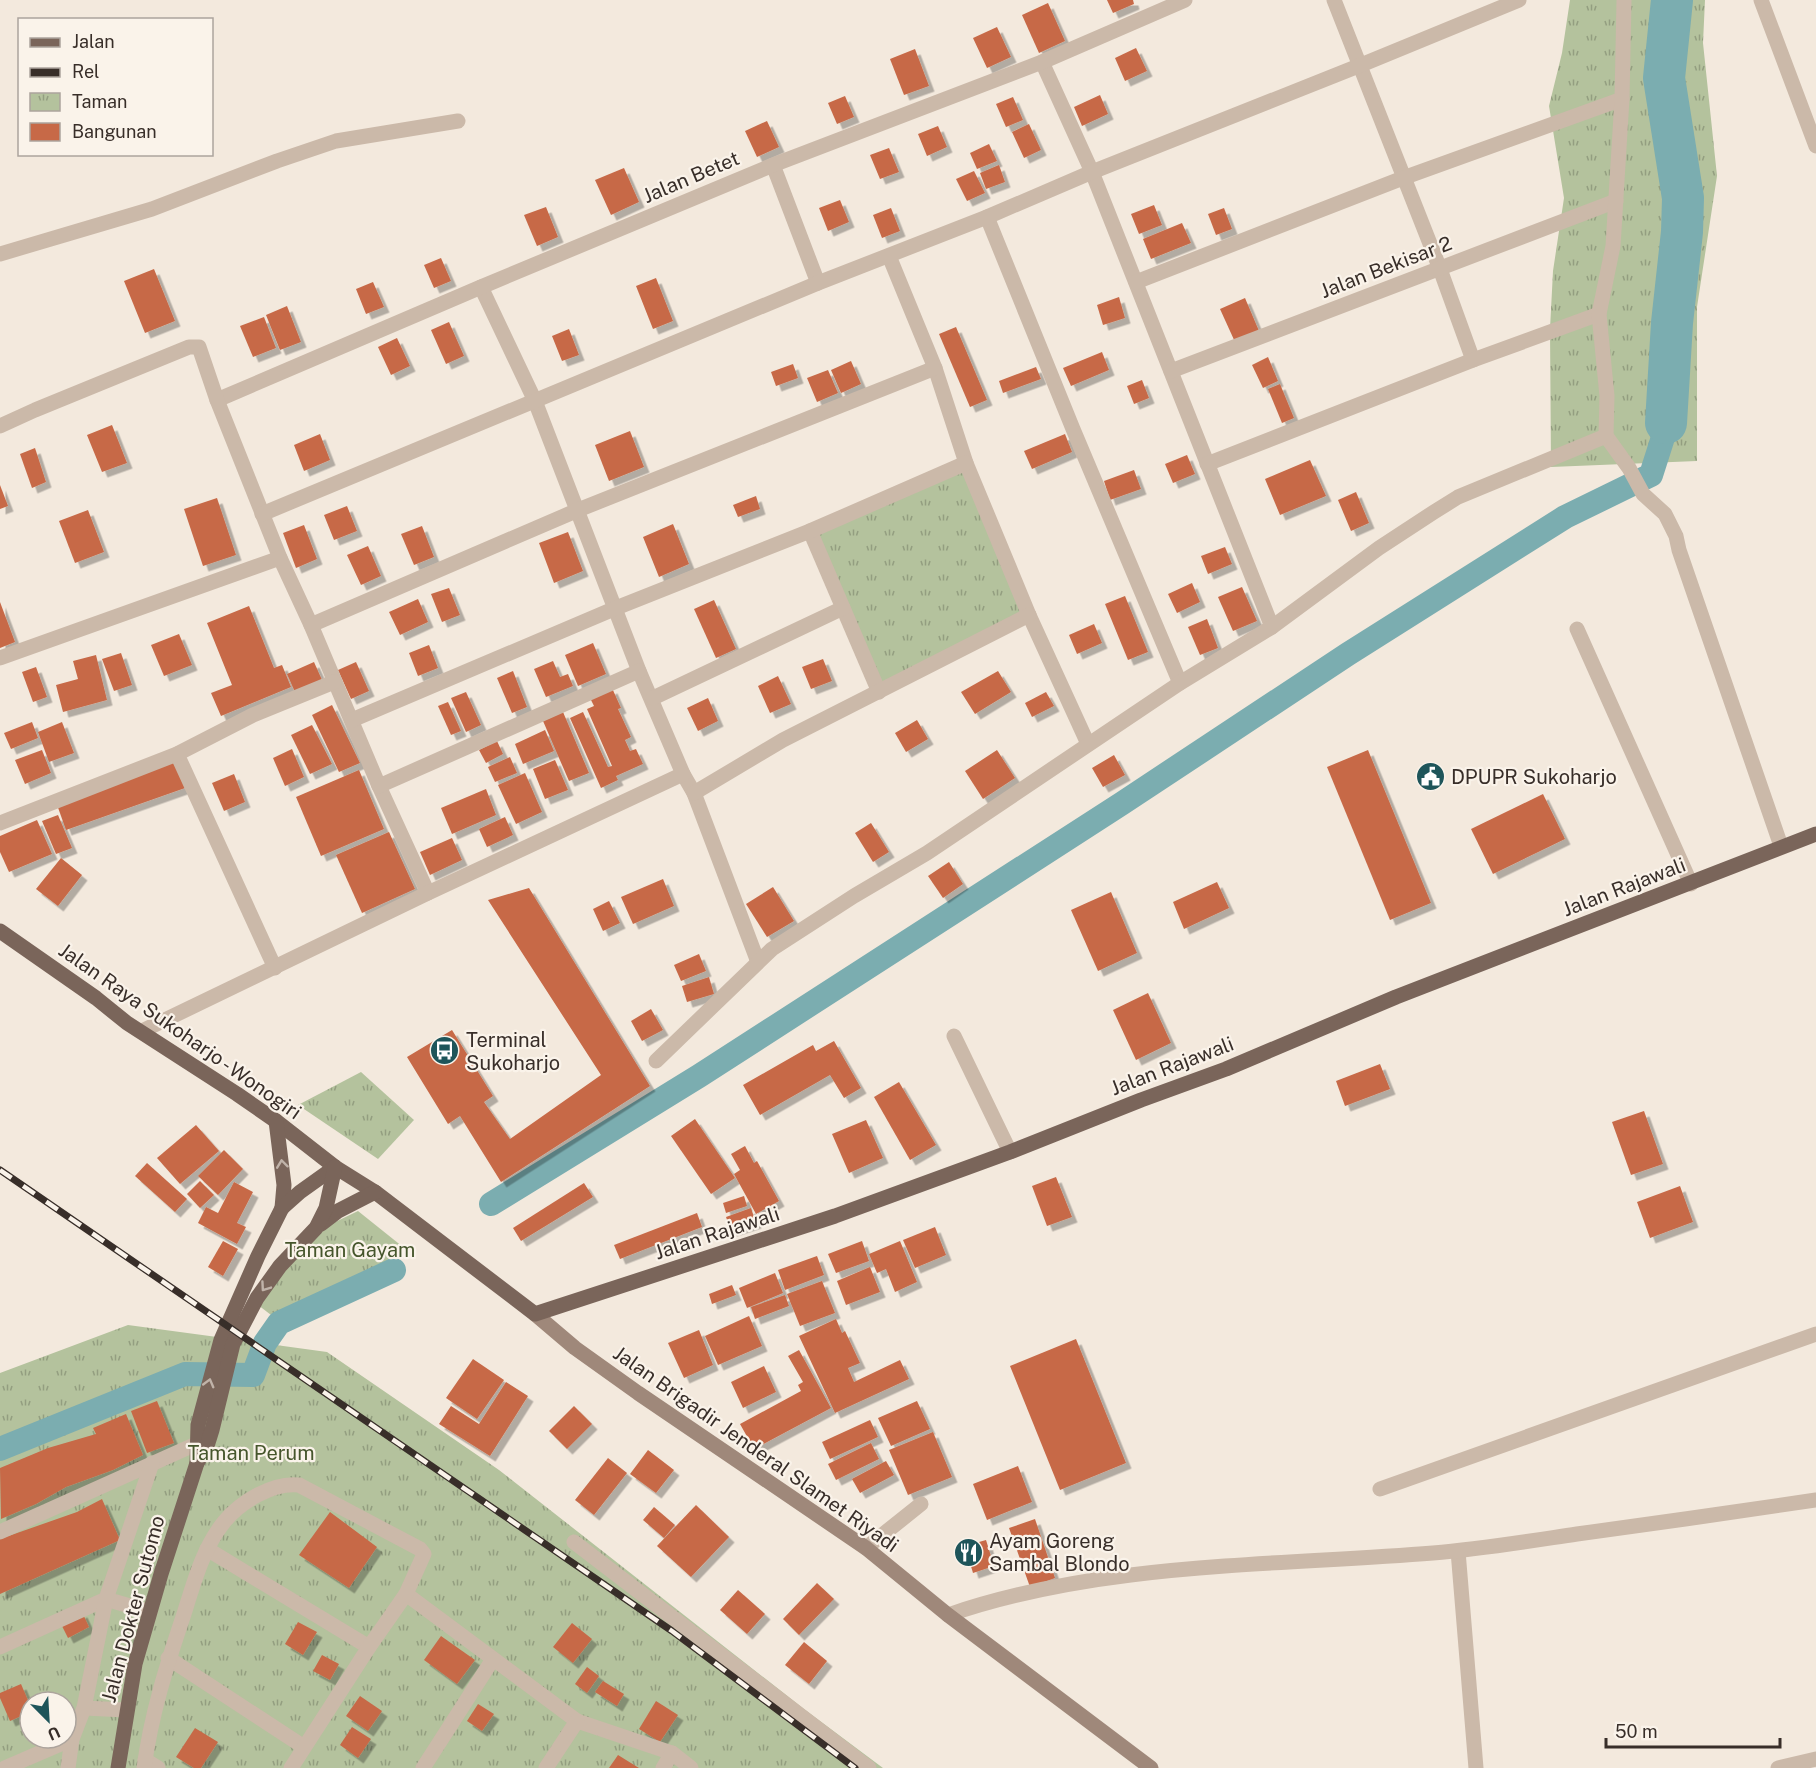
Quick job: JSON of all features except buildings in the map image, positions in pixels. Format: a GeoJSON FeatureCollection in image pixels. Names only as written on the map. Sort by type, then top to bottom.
{"type":"FeatureCollection","features":[{"type":"Feature","properties":{"kind":"main road","name":"Jalan Rajawali"},"geometry":{"type":"LineString","coordinates":[[535,1314],[835,1216],[1010,1152],[1226,1070],[1396,997],[1816,834]]}},
{"type":"Feature","properties":{"kind":"main road","name":"Jalan Raya Sukoharjo - Wonogiri"},"geometry":{"type":"LineString","coordinates":[[0,931],[96,998],[127,1023],[142,1030],[276,1121],[335,1167]]}},
{"type":"Feature","properties":{"kind":"main road"},"geometry":{"type":"LineString","coordinates":[[276,1121],[284,1185],[282,1208]]}},
{"type":"Feature","properties":{"kind":"main road","name":"Jalan Brigadir Jenderal Slamet Riyadi"},"geometry":{"type":"LineString","coordinates":[[335,1167],[375,1192],[535,1314],[574,1348],[866,1548],[948,1615],[1151,1768]]}},
{"type":"Feature","properties":{"kind":"main road","name":"Jalan Dokter Sutomo"},"geometry":{"type":"LineString","coordinates":[[118,1768],[135,1664],[202,1445],[227,1342],[258,1256],[282,1208],[335,1167]]}},
{"type":"Feature","properties":{"kind":"main road","name":"Jalan Dokter Sutomo"},"geometry":{"type":"LineString","coordinates":[[227,1342],[280,1266],[316,1228],[326,1208],[335,1167]]}},
{"type":"Feature","properties":{"kind":"main road"},"geometry":{"type":"LineString","coordinates":[[316,1228],[338,1211],[375,1192]]}},
{"type":"Feature","properties":{"kind":"street","name":"Jalan Betet"},"geometry":{"type":"LineString","coordinates":[[217,400],[773,165],[1042,62],[1185,0]]}},
{"type":"Feature","properties":{"kind":"street"},"geometry":{"type":"LineString","coordinates":[[1334,0],[1440,269],[1473,360]]}},
{"type":"Feature","properties":{"kind":"street"},"geometry":{"type":"LineString","coordinates":[[1624,0],[1623,99],[1613,246],[1599,315],[1607,396],[1606,436],[1629,468],[1643,494],[1665,514],[1676,536],[1726,691],[1781,846]]}},
{"type":"Feature","properties":{"kind":"street"},"geometry":{"type":"LineString","coordinates":[[1761,0],[1816,146]]}},
{"type":"Feature","properties":{"kind":"street"},"geometry":{"type":"LineString","coordinates":[[262,514],[818,283],[987,217],[1512,1]]}},
{"type":"Feature","properties":{"kind":"street"},"geometry":{"type":"LineString","coordinates":[[1042,62],[1092,172],[1272,627]]}},
{"type":"Feature","properties":{"kind":"street"},"geometry":{"type":"LineString","coordinates":[[1136,282],[1403,178],[1623,99]]}},
{"type":"Feature","properties":{"kind":"street"},"geometry":{"type":"LineString","coordinates":[[0,254],[152,209],[336,141],[458,121]]}},
{"type":"Feature","properties":{"kind":"street"},"geometry":{"type":"LineString","coordinates":[[773,165],[818,283]]}},
{"type":"Feature","properties":{"kind":"street","name":"Jalan Bekisar 2"},"geometry":{"type":"LineString","coordinates":[[1171,371],[1616,201]]}},
{"type":"Feature","properties":{"kind":"street"},"geometry":{"type":"LineString","coordinates":[[987,217],[1072,429],[1180,683]]}},
{"type":"Feature","properties":{"kind":"street"},"geometry":{"type":"LineString","coordinates":[[889,256],[935,368],[966,463],[1029,615],[1088,744]]}},
{"type":"Feature","properties":{"kind":"street"},"geometry":{"type":"LineString","coordinates":[[481,287],[535,401],[639,671],[683,774],[694,793],[758,962]]}},
{"type":"Feature","properties":{"kind":"street"},"geometry":{"type":"LineString","coordinates":[[1207,464],[1473,360],[1599,315]]}},
{"type":"Feature","properties":{"kind":"street"},"geometry":{"type":"LineString","coordinates":[[0,426],[193,346],[199,347],[217,400],[280,558],[428,893]]}},
{"type":"Feature","properties":{"kind":"street"},"geometry":{"type":"LineString","coordinates":[[311,625],[578,510],[935,368]]}},
{"type":"Feature","properties":{"kind":"street"},"geometry":{"type":"LineString","coordinates":[[656,1061],[758,962],[788,938],[927,853],[1180,683],[1272,627],[1379,548],[1458,497],[1606,436]]}},
{"type":"Feature","properties":{"kind":"street"},"geometry":{"type":"LineString","coordinates":[[352,720],[616,608],[810,531],[966,463]]}},
{"type":"Feature","properties":{"kind":"street"},"geometry":{"type":"LineString","coordinates":[[810,531],[879,692]]}},
{"type":"Feature","properties":{"kind":"street"},"geometry":{"type":"LineString","coordinates":[[0,658],[280,558]]}},
{"type":"Feature","properties":{"kind":"street"},"geometry":{"type":"LineString","coordinates":[[652,698],[843,608]]}},
{"type":"Feature","properties":{"kind":"street"},"geometry":{"type":"LineString","coordinates":[[694,793],[783,740],[1029,615]]}},
{"type":"Feature","properties":{"kind":"street"},"geometry":{"type":"LineString","coordinates":[[1577,629],[1691,884]]}},
{"type":"Feature","properties":{"kind":"street"},"geometry":{"type":"LineString","coordinates":[[379,786],[639,671]]}},
{"type":"Feature","properties":{"kind":"street"},"geometry":{"type":"LineString","coordinates":[[0,823],[177,754],[253,715],[334,682]]}},
{"type":"Feature","properties":{"kind":"street"},"geometry":{"type":"LineString","coordinates":[[177,754],[274,968]]}},
{"type":"Feature","properties":{"kind":"street"},"geometry":{"type":"LineString","coordinates":[[142,1030],[683,774]]}},
{"type":"Feature","properties":{"kind":"street"},"geometry":{"type":"LineString","coordinates":[[954,1036],[1010,1152]]}},
{"type":"Feature","properties":{"kind":"street"},"geometry":{"type":"LineString","coordinates":[[1380,1489],[1816,1334]]}},
{"type":"Feature","properties":{"kind":"street"},"geometry":{"type":"LineString","coordinates":[[0,1532],[152,1463],[202,1445]]}},
{"type":"Feature","properties":{"kind":"street"},"geometry":{"type":"LineString","coordinates":[[78,1724],[84,1708],[106,1599],[152,1463]]}},
{"type":"Feature","properties":{"kind":"street"},"geometry":{"type":"LineString","coordinates":[[149,1765],[148,1736],[168,1658],[207,1549],[234,1510],[280,1486],[299,1485],[420,1549],[424,1554],[406,1594],[291,1768]]}},
{"type":"Feature","properties":{"kind":"street"},"geometry":{"type":"LineString","coordinates":[[948,1615],[985,1602],[1050,1588],[1181,1569],[1458,1551],[1816,1500]]}},
{"type":"Feature","properties":{"kind":"street"},"geometry":{"type":"LineString","coordinates":[[866,1548],[921,1504]]}},
{"type":"Feature","properties":{"kind":"street"},"geometry":{"type":"LineString","coordinates":[[574,1542],[870,1768]]}},
{"type":"Feature","properties":{"kind":"street"},"geometry":{"type":"LineString","coordinates":[[207,1549],[369,1647]]}},
{"type":"Feature","properties":{"kind":"street"},"geometry":{"type":"LineString","coordinates":[[1458,1551],[1476,1768]]}},
{"type":"Feature","properties":{"kind":"street"},"geometry":{"type":"LineString","coordinates":[[406,1594],[577,1721],[672,1753],[691,1768]]}},
{"type":"Feature","properties":{"kind":"street"},"geometry":{"type":"LineString","coordinates":[[0,1647],[106,1599],[150,1612]]}},
{"type":"Feature","properties":{"kind":"street"},"geometry":{"type":"LineString","coordinates":[[168,1658],[304,1747]]}},
{"type":"Feature","properties":{"kind":"street"},"geometry":{"type":"LineString","coordinates":[[423,1768],[494,1659]]}},
{"type":"Feature","properties":{"kind":"street"},"geometry":{"type":"LineString","coordinates":[[84,1708],[126,1710]]}},
{"type":"Feature","properties":{"kind":"street"},"geometry":{"type":"LineString","coordinates":[[546,1768],[577,1721]]}},
{"type":"Feature","properties":{"kind":"street"},"geometry":{"type":"LineString","coordinates":[[5,1768],[47,1750]]}},
{"type":"Feature","properties":{"kind":"street"},"geometry":{"type":"LineString","coordinates":[[68,1768],[70,1750]]}},
{"type":"Feature","properties":{"kind":"street"},"geometry":{"type":"LineString","coordinates":[[663,1768],[672,1753]]}},
{"type":"Feature","properties":{"kind":"street"},"geometry":{"type":"LineString","coordinates":[[1778,1768],[1816,1759]]}},
{"type":"Feature","properties":{"kind":"green space"},"geometry":{"type":"Polygon","coordinates":[[[1570,0],[1705,0],[1703,43],[1717,176],[1697,307],[1697,461],[1551,467],[1550,329],[1553,271],[1564,198],[1549,106],[1562,53],[1570,0]]]}},
{"type":"Feature","properties":{"kind":"green space"},"geometry":{"type":"Polygon","coordinates":[[[966,463],[1025,624],[879,692],[810,531],[966,463]]]}},
{"type":"Feature","properties":{"kind":"green space"},"geometry":{"type":"Polygon","coordinates":[[[361,1072],[414,1120],[378,1159],[298,1105],[361,1072]]]}},
{"type":"Feature","properties":{"kind":"green space","name":"Taman Gayam"},"geometry":{"type":"Polygon","coordinates":[[[358,1211],[408,1251],[387,1268],[275,1318],[258,1305],[304,1247],[329,1225],[358,1211]]]}},
{"type":"Feature","properties":{"kind":"green space","name":"Taman Perum"},"geometry":{"type":"Polygon","coordinates":[[[128,1325],[327,1352],[499,1470],[804,1709],[883,1768],[0,1768],[0,1373],[128,1325]]]}},
{"type":"Feature","properties":{"kind":"waterway"},"geometry":{"type":"LineString","coordinates":[[1666,423],[1683,198],[1664,78],[1672,0]]}},
{"type":"Feature","properties":{"kind":"waterway"},"geometry":{"type":"LineString","coordinates":[[491,1204],[699,1076],[1121,804],[1348,654],[1565,517],[1651,475],[1666,428]]}},
{"type":"Feature","properties":{"kind":"waterway"},"geometry":{"type":"LineString","coordinates":[[0,1449],[185,1374],[253,1375],[265,1343],[279,1323],[394,1270]]}},
{"type":"Feature","properties":{"kind":"railway"},"geometry":{"type":"LineString","coordinates":[[0,1170],[672,1631],[855,1768]]}},
{"type":"Feature","properties":{"kind":"place","name":"DPUPR Sukoharjo"},"geometry":{"type":"Point","coordinates":[1430,777]}},
{"type":"Feature","properties":{"kind":"place","name":"Terminal Sukoharjo"},"geometry":{"type":"Point","coordinates":[445,1051]}},
{"type":"Feature","properties":{"kind":"place","name":"Ayam Goreng Sambal Blondo"},"geometry":{"type":"Point","coordinates":[968,1553]}}]}
